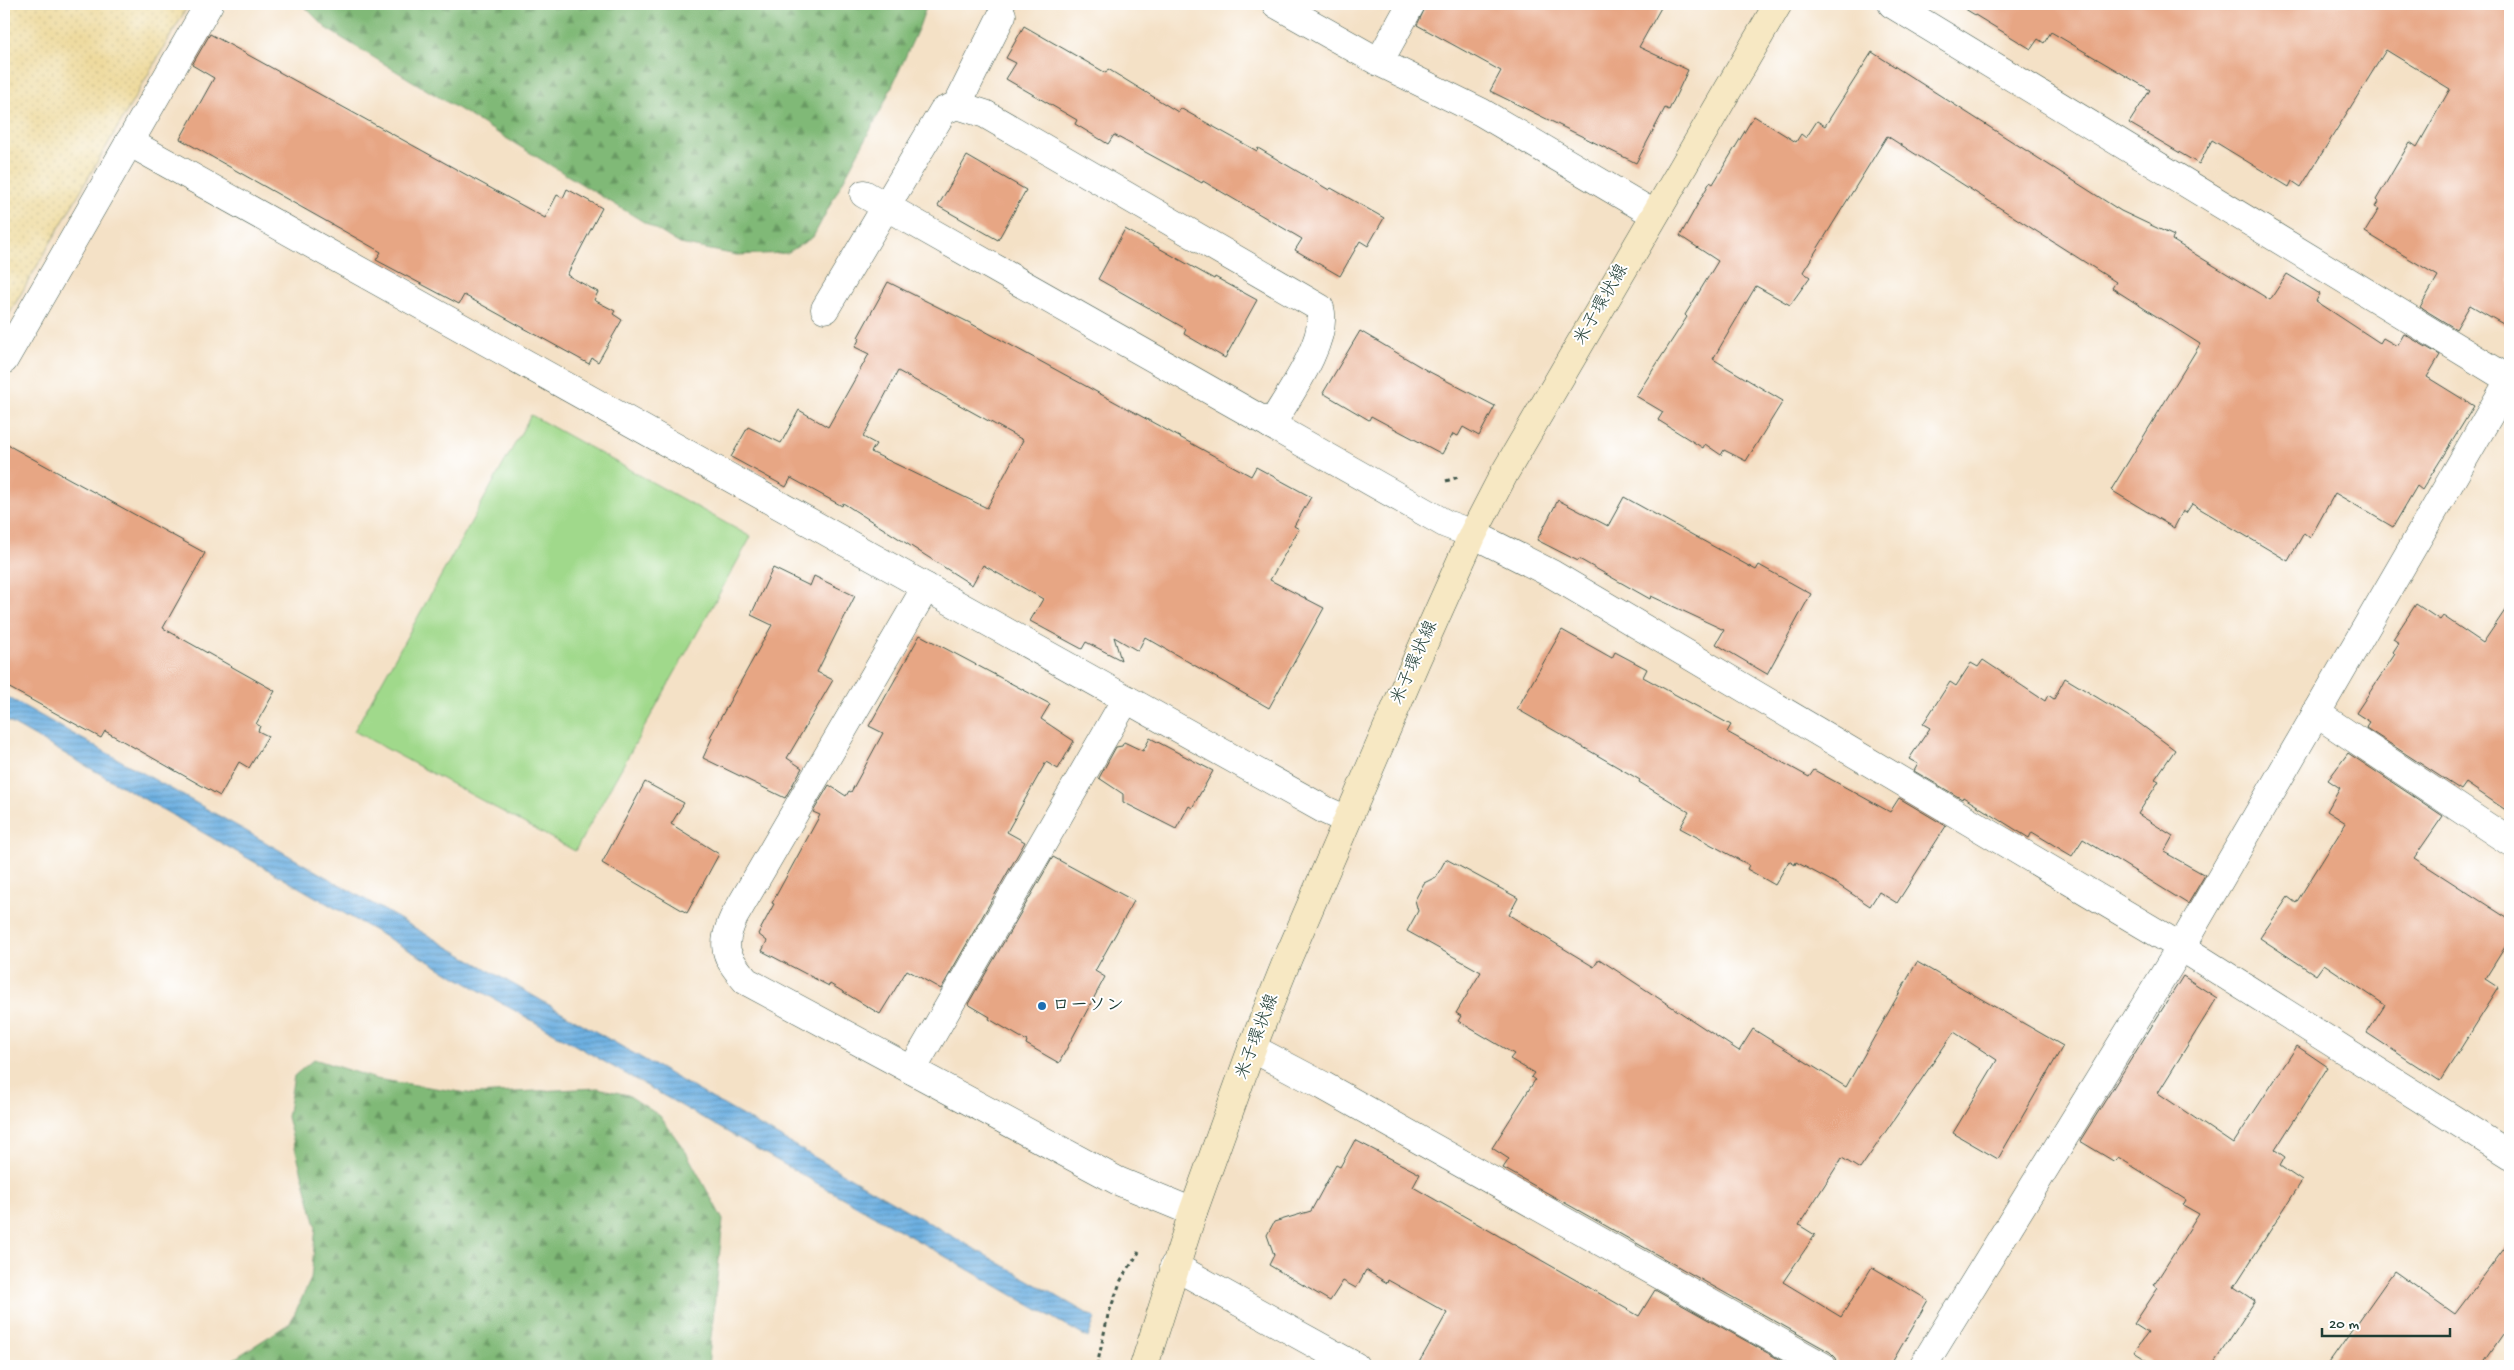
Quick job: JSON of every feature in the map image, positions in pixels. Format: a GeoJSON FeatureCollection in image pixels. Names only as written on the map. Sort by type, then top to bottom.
{"type":"FeatureCollection","features":[{"type":"Feature","properties":{"kind":"main road","name":"米子環状線"},"geometry":{"type":"LineString","coordinates":[[1144,1366],[1174,1266],[1252,1048],[1347,820],[1473,534],[1504,474],[1778,4]]}},
{"type":"Feature","properties":{"kind":"street"},"geometry":{"type":"LineString","coordinates":[[4,360],[209,4]]}},
{"type":"Feature","properties":{"kind":"street"},"geometry":{"type":"LineString","coordinates":[[1276,4],[1379,62],[1480,112],[1654,214]]}},
{"type":"Feature","properties":{"kind":"street"},"geometry":{"type":"LineString","coordinates":[[1379,62],[1411,4]]}},
{"type":"Feature","properties":{"kind":"street"},"geometry":{"type":"LineString","coordinates":[[1892,4],[2510,379],[2181,947],[1923,1366]]}},
{"type":"Feature","properties":{"kind":"street"},"geometry":{"type":"LineString","coordinates":[[957,106],[1002,15]]}},
{"type":"Feature","properties":{"kind":"street"},"geometry":{"type":"LineString","coordinates":[[825,310],[874,200],[943,111],[957,106],[985,114],[1320,308],[1323,318],[1321,333],[1315,348],[1271,425]]}},
{"type":"Feature","properties":{"kind":"street"},"geometry":{"type":"LineString","coordinates":[[129,142],[1126,699],[1347,820]]}},
{"type":"Feature","properties":{"kind":"street"},"geometry":{"type":"LineString","coordinates":[[874,200],[1446,524],[1473,534],[1552,574],[2181,947],[2510,1155]]}},
{"type":"Feature","properties":{"kind":"street"},"geometry":{"type":"LineString","coordinates":[[926,587],[726,935],[726,952],[746,981],[1118,1181],[1193,1212]]}},
{"type":"Feature","properties":{"kind":"street"},"geometry":{"type":"LineString","coordinates":[[912,1070],[1126,699]]}},
{"type":"Feature","properties":{"kind":"street"},"geometry":{"type":"LineString","coordinates":[[2316,713],[2510,842]]}},
{"type":"Feature","properties":{"kind":"street"},"geometry":{"type":"LineString","coordinates":[[1252,1048],[1822,1366]]}},
{"type":"Feature","properties":{"kind":"street"},"geometry":{"type":"LineString","coordinates":[[1174,1266],[1355,1366]]}},
{"type":"Feature","properties":{"kind":"path"},"geometry":{"type":"LineString","coordinates":[[1097,1366],[1108,1315],[1121,1280],[1144,1244]]}},
{"type":"Feature","properties":{"kind":"green space"},"geometry":{"type":"Polygon","coordinates":[[[302,4],[927,4],[919,27],[882,108],[813,237],[787,253],[737,255],[680,244],[327,29],[302,4]]]}},
{"type":"Feature","properties":{"kind":"green space"},"geometry":{"type":"Polygon","coordinates":[[[531,415],[751,537],[575,851],[354,731],[531,415]]]}},
{"type":"Feature","properties":{"kind":"green space"},"geometry":{"type":"Polygon","coordinates":[[[314,1059],[376,1079],[474,1094],[598,1088],[628,1095],[660,1116],[686,1152],[723,1220],[708,1366],[223,1366],[290,1323],[311,1279],[316,1226],[287,1117],[294,1076],[314,1059]]]}},
{"type":"Feature","properties":{"kind":"sand"},"geometry":{"type":"Polygon","coordinates":[[[4,4],[189,4],[4,323],[4,4]]]}},
{"type":"Feature","properties":{"kind":"water"},"geometry":{"type":"Polygon","coordinates":[[[4,695],[246,831],[1095,1318],[1088,1338],[4,719],[4,695]]]}},
{"type":"Feature","properties":{"kind":"building"},"geometry":{"type":"Polygon","coordinates":[[[1427,4],[1663,4],[1639,47],[1688,70],[1669,110],[1665,108],[1636,163],[1490,91],[1501,71],[1417,25],[1427,4]]]}},
{"type":"Feature","properties":{"kind":"building"},"geometry":{"type":"Polygon","coordinates":[[[1957,4],[2510,4],[2510,328],[2470,305],[2456,329],[2420,307],[2438,276],[2365,232],[2379,209],[2375,207],[2378,202],[2376,200],[2410,142],[2417,147],[2450,89],[2386,50],[2301,187],[2292,181],[2289,187],[2212,140],[2199,164],[2129,123],[2150,90],[2051,32],[2044,43],[2038,39],[2031,49],[1957,4]]]}},
{"type":"Feature","properties":{"kind":"building"},"geometry":{"type":"Polygon","coordinates":[[[1024,26],[1106,73],[1108,69],[1178,112],[1180,108],[1257,151],[1258,148],[1329,190],[1331,188],[1384,218],[1368,246],[1360,241],[1340,276],[1295,250],[1302,239],[1203,181],[1202,183],[1114,135],[1108,144],[1075,124],[1077,120],[1006,79],[1016,63],[1006,58],[1024,26]]]}},
{"type":"Feature","properties":{"kind":"building"},"geometry":{"type":"Polygon","coordinates":[[[210,34],[545,218],[557,195],[563,198],[567,189],[602,208],[567,275],[598,292],[594,300],[615,311],[613,314],[622,320],[598,362],[592,358],[589,364],[464,295],[459,304],[376,260],[381,252],[180,139],[214,78],[192,65],[210,34]]]}},
{"type":"Feature","properties":{"kind":"building"},"geometry":{"type":"Polygon","coordinates":[[[1872,52],[2121,211],[2174,236],[2172,240],[2270,300],[2287,274],[2320,294],[2316,301],[2380,343],[2383,338],[2397,346],[2404,334],[2440,355],[2427,377],[2474,406],[2422,490],[2417,486],[2393,527],[2335,493],[2310,538],[2304,533],[2288,561],[2192,504],[2186,513],[2183,511],[2174,528],[2111,490],[2200,344],[2112,288],[2116,282],[1887,136],[1803,272],[1810,277],[1790,305],[1756,286],[1713,359],[1783,401],[1746,461],[1724,450],[1721,455],[1705,444],[1703,448],[1658,420],[1663,412],[1636,396],[1687,317],[1685,315],[1718,261],[1680,236],[1710,182],[1713,184],[1754,116],[1796,142],[1801,134],[1806,138],[1817,121],[1825,126],[1872,52]]]}},
{"type":"Feature","properties":{"kind":"building"},"geometry":{"type":"Polygon","coordinates":[[[967,156],[1026,190],[998,240],[938,206],[967,156]]]}},
{"type":"Feature","properties":{"kind":"building"},"geometry":{"type":"Polygon","coordinates":[[[1125,229],[1214,279],[1215,277],[1257,300],[1225,358],[1184,334],[1186,329],[1098,279],[1125,229]]]}},
{"type":"Feature","properties":{"kind":"building"},"geometry":{"type":"Polygon","coordinates":[[[888,282],[970,323],[1251,476],[1256,467],[1311,497],[1294,526],[1299,529],[1270,580],[1324,608],[1269,708],[1145,637],[1138,651],[1114,637],[1121,660],[1086,642],[1082,649],[1030,621],[1043,599],[983,565],[972,585],[843,503],[842,506],[791,478],[786,487],[731,457],[748,427],[781,443],[799,410],[828,427],[869,354],[855,347],[860,338],[858,337],[888,282]],[[898,371],[863,437],[876,444],[871,452],[987,508],[1023,440],[898,371]]]}},
{"type":"Feature","properties":{"kind":"building"},"geometry":{"type":"Polygon","coordinates":[[[1360,331],[1426,370],[1495,406],[1479,436],[1463,427],[1458,436],[1453,434],[1442,454],[1371,416],[1369,420],[1323,393],[1360,331]]]}},
{"type":"Feature","properties":{"kind":"building"},"geometry":{"type":"Polygon","coordinates":[[[4,443],[205,553],[163,628],[275,691],[256,724],[260,726],[258,731],[268,736],[249,768],[239,762],[220,796],[105,731],[101,738],[4,685],[4,443]]]}},
{"type":"Feature","properties":{"kind":"building"},"geometry":{"type":"Polygon","coordinates":[[[1624,497],[1756,570],[1759,565],[1811,594],[1767,674],[1716,644],[1724,630],[1651,596],[1650,599],[1579,559],[1578,561],[1537,540],[1558,500],[1608,526],[1624,497]]]}},
{"type":"Feature","properties":{"kind":"building"},"geometry":{"type":"Polygon","coordinates":[[[773,568],[810,586],[814,576],[855,596],[817,672],[833,680],[787,758],[802,768],[785,798],[703,758],[712,738],[710,737],[772,625],[751,615],[773,568]]]}},
{"type":"Feature","properties":{"kind":"building"},"geometry":{"type":"Polygon","coordinates":[[[2510,603],[2510,813],[2466,783],[2461,790],[2366,728],[2370,722],[2356,713],[2395,654],[2393,652],[2399,643],[2393,639],[2416,604],[2440,620],[2443,616],[2483,643],[2510,603]]]}},
{"type":"Feature","properties":{"kind":"building"},"geometry":{"type":"Polygon","coordinates":[[[1562,630],[1612,658],[1615,652],[1647,669],[1643,677],[1731,725],[1727,732],[1809,777],[1814,770],[1890,812],[1899,798],[1946,826],[1897,903],[1879,892],[1870,906],[1837,884],[1796,862],[1795,865],[1789,861],[1775,885],[1747,869],[1749,865],[1680,828],[1689,812],[1639,782],[1640,780],[1517,709],[1562,630]]]}},
{"type":"Feature","properties":{"kind":"building"},"geometry":{"type":"Polygon","coordinates":[[[920,635],[1050,704],[1041,719],[1074,741],[1058,769],[1046,762],[1007,832],[1025,842],[941,989],[907,970],[880,1014],[830,984],[829,986],[762,951],[767,941],[758,934],[774,904],[772,903],[820,815],[813,812],[829,785],[846,796],[849,791],[851,792],[883,733],[869,726],[920,635]]]}},
{"type":"Feature","properties":{"kind":"building"},"geometry":{"type":"Polygon","coordinates":[[[1983,660],[2045,701],[2048,695],[2054,699],[2065,678],[2136,721],[2175,750],[2155,779],[2159,781],[2138,814],[2173,836],[2164,852],[2205,875],[2188,904],[2083,839],[2072,856],[2032,832],[2029,838],[1963,797],[1962,799],[1914,771],[1918,764],[1909,759],[1930,728],[1923,724],[1950,682],[1956,686],[1971,663],[1978,667],[1983,660]]]}},
{"type":"Feature","properties":{"kind":"building"},"geometry":{"type":"Polygon","coordinates":[[[1150,738],[1213,771],[1192,808],[1189,806],[1176,829],[1123,802],[1123,794],[1099,778],[1116,747],[1122,746],[1124,742],[1143,751],[1150,738]]]}},
{"type":"Feature","properties":{"kind":"building"},"geometry":{"type":"Polygon","coordinates":[[[2348,753],[2443,816],[2414,858],[2510,920],[2510,939],[2485,979],[2499,988],[2440,1081],[2367,1033],[2385,1005],[2324,964],[2316,975],[2260,938],[2288,897],[2296,903],[2346,823],[2327,811],[2340,788],[2328,780],[2348,753]]]}},
{"type":"Feature","properties":{"kind":"building"},"geometry":{"type":"Polygon","coordinates":[[[645,782],[684,803],[671,824],[719,854],[687,913],[602,863],[645,782]]]}},
{"type":"Feature","properties":{"kind":"building"},"geometry":{"type":"Polygon","coordinates":[[[1053,857],[1134,901],[1095,971],[1105,977],[1059,1063],[1026,1044],[1027,1041],[989,1019],[990,1017],[968,1004],[1053,857]]]}},
{"type":"Feature","properties":{"kind":"building"},"geometry":{"type":"Polygon","coordinates":[[[1446,859],[1518,898],[1509,915],[1594,967],[1599,959],[1739,1051],[1753,1029],[1846,1087],[1917,962],[2063,1046],[1998,1159],[1953,1133],[1997,1060],[1954,1032],[1860,1169],[1842,1158],[1799,1225],[1815,1235],[1783,1282],[1841,1317],[1872,1267],[1928,1300],[1890,1366],[1838,1366],[1836,1358],[1830,1352],[1503,1168],[1509,1159],[1492,1148],[1535,1080],[1531,1077],[1534,1073],[1510,1059],[1514,1054],[1458,1021],[1461,1016],[1456,1013],[1481,972],[1407,931],[1418,911],[1415,900],[1424,883],[1436,877],[1446,859]]]}},
{"type":"Feature","properties":{"kind":"building"},"geometry":{"type":"Polygon","coordinates":[[[2183,976],[2217,998],[2158,1093],[2233,1144],[2297,1046],[2328,1067],[2275,1150],[2285,1157],[2280,1166],[2302,1181],[2234,1287],[2255,1301],[2212,1366],[2156,1366],[2134,1352],[2148,1333],[2134,1324],[2158,1288],[2154,1285],[2199,1214],[2183,1205],[2186,1200],[2118,1157],[2115,1162],[2080,1141],[2183,976]]]}},
{"type":"Feature","properties":{"kind":"building"},"geometry":{"type":"Polygon","coordinates":[[[1355,1140],[1420,1174],[1413,1187],[1639,1316],[1655,1290],[1791,1366],[1417,1366],[1447,1313],[1388,1280],[1387,1283],[1366,1270],[1356,1288],[1343,1281],[1330,1301],[1269,1265],[1274,1255],[1267,1235],[1274,1222],[1311,1211],[1336,1165],[1340,1167],[1355,1140]]]}},
{"type":"Feature","properties":{"kind":"building"},"geometry":{"type":"Polygon","coordinates":[[[2510,1241],[2510,1324],[2481,1366],[2327,1366],[2394,1271],[2455,1314],[2510,1241]]]}},
{"type":"Feature","properties":{"kind":"place","name":"ローソン"},"geometry":{"type":"Point","coordinates":[1042,1006]}}]}
